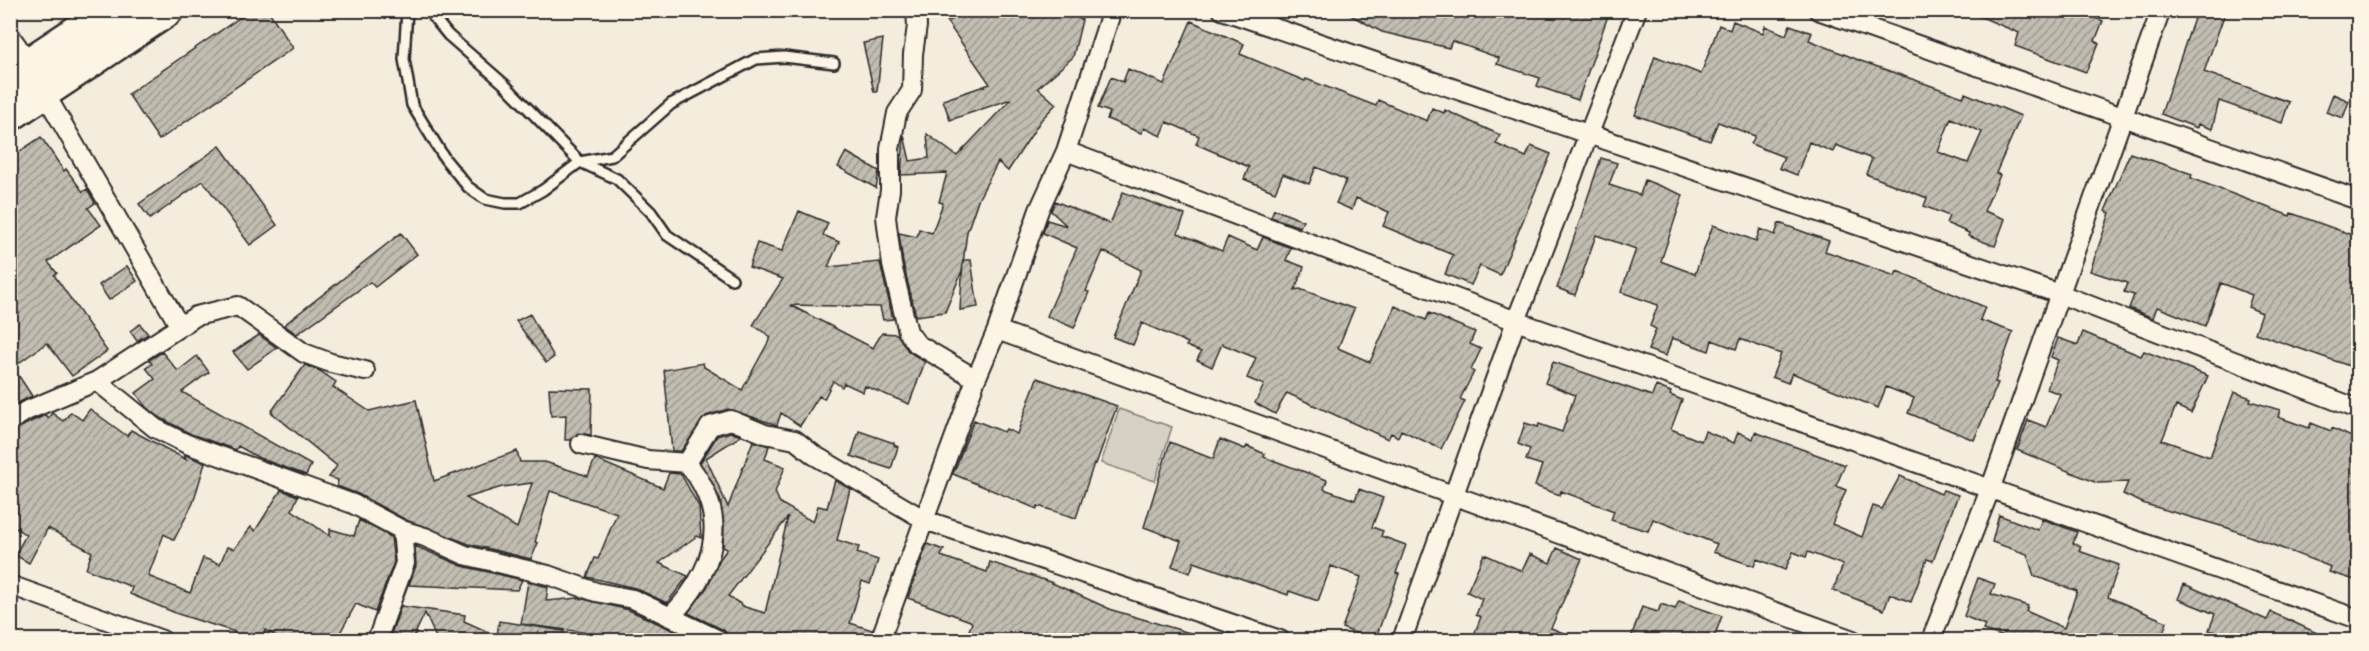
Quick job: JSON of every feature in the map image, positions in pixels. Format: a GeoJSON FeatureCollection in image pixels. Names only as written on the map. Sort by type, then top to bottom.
{"type":"FeatureCollection","features":[{"type":"Feature","properties":{"kind":"highway"},"geometry":{"type":"LineString","coordinates":[[10,114],[28,78],[111,10]]}},
{"type":"Feature","properties":{"kind":"highway"},"geometry":{"type":"LineString","coordinates":[[28,78],[166,10]]}},
{"type":"Feature","properties":{"kind":"street"},"geometry":{"type":"LineString","coordinates":[[916,10],[912,90],[897,113],[890,149],[890,190],[886,217],[892,265],[908,332],[917,344],[976,379]]}},
{"type":"Feature","properties":{"kind":"street"},"geometry":{"type":"LineString","coordinates":[[880,640],[976,379],[997,330],[1039,210],[1066,150],[1112,10]]}},
{"type":"Feature","properties":{"kind":"street"},"geometry":{"type":"LineString","coordinates":[[1222,10],[2060,294],[2358,409]]}},
{"type":"Feature","properties":{"kind":"street"},"geometry":{"type":"LineString","coordinates":[[1402,640],[1516,321],[1586,135],[1637,10]]}},
{"type":"Feature","properties":{"kind":"street"},"geometry":{"type":"LineString","coordinates":[[1818,10],[2358,200]]}},
{"type":"Feature","properties":{"kind":"street"},"geometry":{"type":"LineString","coordinates":[[1931,640],[1991,487],[2161,10]]}},
{"type":"Feature","properties":{"kind":"street"},"geometry":{"type":"LineString","coordinates":[[10,36],[28,78],[179,325]]}},
{"type":"Feature","properties":{"kind":"street"},"geometry":{"type":"LineString","coordinates":[[1066,150],[1516,321],[1991,487],[2358,619]]}},
{"type":"Feature","properties":{"kind":"street"},"geometry":{"type":"LineString","coordinates":[[10,421],[26,411],[98,381],[179,325],[196,316],[238,306],[304,353],[331,363],[365,370]]}},
{"type":"Feature","properties":{"kind":"street"},"geometry":{"type":"LineString","coordinates":[[997,330],[1452,497],[1853,640]]}},
{"type":"Feature","properties":{"kind":"street"},"geometry":{"type":"LineString","coordinates":[[98,381],[155,428],[186,444],[353,504],[402,530],[425,537],[465,555],[548,575],[596,592],[633,599],[719,640]]}},
{"type":"Feature","properties":{"kind":"street"},"geometry":{"type":"LineString","coordinates":[[687,463],[710,426],[731,420],[765,434],[795,440],[814,455],[925,520],[1280,640]]}},
{"type":"Feature","properties":{"kind":"street"},"geometry":{"type":"LineString","coordinates":[[581,444],[648,460],[687,463],[699,478],[714,519],[714,543],[709,560],[693,591],[670,617]]}},
{"type":"Feature","properties":{"kind":"street"},"geometry":{"type":"LineString","coordinates":[[377,640],[405,563],[402,530]]}},
{"type":"Feature","properties":{"kind":"street"},"geometry":{"type":"LineString","coordinates":[[10,585],[162,640]]}},
{"type":"Feature","properties":{"kind":"lane"},"geometry":{"type":"LineString","coordinates":[[407,10],[404,59],[412,105],[445,159],[468,187],[485,199],[520,202],[543,190],[580,162],[612,156],[671,104],[756,59],[784,57],[834,63]]}},
{"type":"Feature","properties":{"kind":"lane"},"geometry":{"type":"LineString","coordinates":[[424,10],[431,14],[448,34],[504,84],[580,162],[616,179],[651,212],[667,236],[732,279]]}},
{"type":"Feature","properties":{"kind":"shaded area"},"geometry":{"type":"Polygon","coordinates":[[[1119,409],[1172,427],[1155,481],[1101,463],[1119,409]]]}},
{"type":"Feature","properties":{"kind":"building"},"geometry":{"type":"Polygon","coordinates":[[[251,10],[268,10],[293,48],[159,140],[128,94],[251,10]]]}},
{"type":"Feature","properties":{"kind":"building"},"geometry":{"type":"Polygon","coordinates":[[[969,10],[1062,10],[1082,20],[1073,57],[1038,88],[1056,104],[1041,120],[1008,171],[998,162],[978,200],[967,232],[962,271],[945,312],[916,316],[903,263],[899,233],[917,237],[919,229],[932,233],[943,203],[939,202],[947,173],[901,175],[904,135],[910,161],[929,158],[927,134],[957,156],[1011,99],[950,120],[943,100],[990,84],[947,22],[969,10]]]}},
{"type":"Feature","properties":{"kind":"building"},"geometry":{"type":"Polygon","coordinates":[[[1341,10],[1610,10],[1578,100],[1537,86],[1540,78],[1497,64],[1499,58],[1452,41],[1449,48],[1382,32],[1341,10]]]}},
{"type":"Feature","properties":{"kind":"building"},"geometry":{"type":"Polygon","coordinates":[[[1965,10],[2073,10],[2103,21],[2095,41],[2099,43],[2086,72],[2015,46],[2019,33],[1965,10]]]}},
{"type":"Feature","properties":{"kind":"building"},"geometry":{"type":"Polygon","coordinates":[[[2197,10],[2226,10],[2204,72],[2289,102],[2282,123],[2219,101],[2212,129],[2198,124],[2197,128],[2161,114],[2197,10]]]}},
{"type":"Feature","properties":{"kind":"building"},"geometry":{"type":"Polygon","coordinates":[[[1191,21],[1244,44],[1240,54],[1305,81],[1306,79],[1376,106],[1378,100],[1427,121],[1432,108],[1444,113],[1445,110],[1500,135],[1496,144],[1526,157],[1531,146],[1551,154],[1500,275],[1480,266],[1471,285],[1445,274],[1453,255],[1383,226],[1389,212],[1356,198],[1352,210],[1336,203],[1346,180],[1316,167],[1309,184],[1283,174],[1275,192],[1244,179],[1249,167],[1196,144],[1199,136],[1167,122],[1161,136],[1144,128],[1141,133],[1107,119],[1110,112],[1098,108],[1111,77],[1123,82],[1128,69],[1164,84],[1191,21]]]}},
{"type":"Feature","properties":{"kind":"building"},"geometry":{"type":"Polygon","coordinates":[[[1733,21],[1763,33],[1765,26],[1786,35],[1790,25],[1812,33],[1809,40],[1861,61],[1963,97],[1965,93],[2021,116],[1996,173],[2000,175],[1984,211],[2005,219],[1995,246],[1968,236],[1969,233],[1946,223],[1949,216],[1924,206],[1927,198],[1866,174],[1872,159],[1836,145],[1833,152],[1809,142],[1797,175],[1779,168],[1784,157],[1751,144],[1755,136],[1718,122],[1710,141],[1635,115],[1655,56],[1701,74],[1719,25],[1730,30],[1733,21]],[[1951,118],[1938,152],[1968,163],[1982,132],[1951,118]]]}},
{"type":"Feature","properties":{"kind":"building"},"geometry":{"type":"Polygon","coordinates":[[[883,39],[877,92],[874,92],[863,43],[883,39]]]}},
{"type":"Feature","properties":{"kind":"building"},"geometry":{"type":"Polygon","coordinates":[[[2333,94],[2349,101],[2343,118],[2326,112],[2333,94]]]}},
{"type":"Feature","properties":{"kind":"building"},"geometry":{"type":"Polygon","coordinates":[[[41,137],[64,171],[66,169],[83,192],[87,189],[95,203],[88,208],[101,225],[48,262],[57,273],[54,275],[107,351],[72,376],[47,343],[13,367],[32,396],[10,407],[10,319],[19,313],[10,301],[10,158],[41,137]]]}},
{"type":"Feature","properties":{"kind":"building"},"geometry":{"type":"Polygon","coordinates":[[[220,146],[277,225],[250,245],[203,181],[150,219],[139,204],[220,146]]]}},
{"type":"Feature","properties":{"kind":"building"},"geometry":{"type":"Polygon","coordinates":[[[846,152],[879,171],[876,188],[838,167],[846,152]]]}},
{"type":"Feature","properties":{"kind":"building"},"geometry":{"type":"Polygon","coordinates":[[[2130,153],[2192,174],[2191,178],[2290,216],[2291,213],[2358,237],[2358,369],[2255,333],[2262,313],[2248,307],[2252,295],[2221,283],[2205,326],[2157,307],[2153,318],[2129,308],[2134,295],[2124,292],[2127,283],[2090,271],[2110,213],[2105,211],[2130,153]]]}},
{"type":"Feature","properties":{"kind":"building"},"geometry":{"type":"Polygon","coordinates":[[[1601,158],[1617,163],[1609,185],[1640,195],[1645,180],[1683,195],[1661,261],[1663,262],[1695,274],[1713,225],[1756,241],[1760,229],[1775,235],[1779,223],[1829,241],[1825,251],[1895,276],[1897,271],[1985,307],[1980,320],[2013,332],[1995,382],[1998,383],[1974,440],[1908,413],[1914,398],[1886,387],[1878,408],[1792,373],[1788,383],[1772,377],[1781,354],[1740,339],[1736,349],[1712,340],[1709,351],[1672,338],[1666,356],[1648,350],[1656,329],[1650,326],[1658,305],[1621,292],[1636,249],[1596,235],[1575,295],[1557,288],[1601,158]]]}},
{"type":"Feature","properties":{"kind":"building"},"geometry":{"type":"Polygon","coordinates":[[[1123,192],[1185,215],[1178,233],[1222,251],[1228,237],[1257,250],[1263,237],[1291,248],[1286,260],[1304,267],[1295,290],[1300,289],[1354,309],[1338,348],[1370,362],[1395,306],[1426,320],[1429,313],[1475,332],[1470,344],[1481,349],[1471,370],[1474,372],[1460,399],[1465,401],[1441,449],[1401,430],[1398,437],[1391,433],[1388,439],[1287,393],[1275,414],[1255,403],[1264,385],[1247,378],[1256,358],[1222,344],[1212,367],[1197,360],[1201,352],[1186,346],[1188,343],[1142,323],[1133,345],[1113,337],[1141,270],[1103,251],[1086,291],[1089,292],[1074,328],[1047,316],[1077,248],[1043,233],[1047,220],[1067,226],[1051,211],[1055,201],[1110,224],[1123,192]]]}},
{"type":"Feature","properties":{"kind":"building"},"geometry":{"type":"Polygon","coordinates":[[[1274,209],[1303,221],[1300,227],[1271,217],[1274,209]]]}},
{"type":"Feature","properties":{"kind":"building"},"geometry":{"type":"Polygon","coordinates":[[[799,211],[828,223],[823,235],[839,242],[828,267],[880,262],[893,319],[883,320],[880,307],[790,305],[873,348],[882,333],[897,334],[908,351],[925,362],[909,404],[865,386],[863,392],[844,383],[842,387],[833,381],[824,399],[819,396],[800,426],[781,413],[777,425],[728,409],[706,416],[681,451],[672,451],[664,370],[703,363],[704,367],[742,390],[771,337],[753,325],[783,279],[749,267],[757,243],[782,251],[799,211]]]}},
{"type":"Feature","properties":{"kind":"building"},"geometry":{"type":"Polygon","coordinates":[[[401,233],[417,254],[375,287],[370,282],[297,334],[284,325],[401,233]]]}},
{"type":"Feature","properties":{"kind":"building"},"geometry":{"type":"Polygon","coordinates":[[[963,260],[971,260],[978,307],[960,310],[963,260]]]}},
{"type":"Feature","properties":{"kind":"building"},"geometry":{"type":"Polygon","coordinates":[[[127,266],[137,281],[109,300],[99,285],[127,266]]]}},
{"type":"Feature","properties":{"kind":"building"},"geometry":{"type":"Polygon","coordinates":[[[530,314],[554,357],[546,363],[516,321],[530,314]]]}},
{"type":"Feature","properties":{"kind":"building"},"geometry":{"type":"Polygon","coordinates":[[[140,324],[148,334],[137,341],[130,331],[140,324]]]}},
{"type":"Feature","properties":{"kind":"building"},"geometry":{"type":"Polygon","coordinates":[[[2083,332],[2141,356],[2144,351],[2208,376],[2191,413],[2176,406],[2162,440],[2210,457],[2234,392],[2251,398],[2250,401],[2280,410],[2278,417],[2309,428],[2311,423],[2331,431],[2332,428],[2358,440],[2358,581],[2329,572],[2331,567],[2228,528],[2145,504],[2123,494],[2128,482],[2097,483],[2017,450],[2028,420],[2046,427],[2060,394],[2047,389],[2058,360],[2051,357],[2058,338],[2078,345],[2083,332]]]}},
{"type":"Feature","properties":{"kind":"building"},"geometry":{"type":"Polygon","coordinates":[[[259,335],[277,348],[247,369],[233,352],[259,335]]]}},
{"type":"Feature","properties":{"kind":"building"},"geometry":{"type":"Polygon","coordinates":[[[162,352],[178,371],[197,356],[209,372],[182,392],[311,465],[306,475],[259,458],[238,446],[236,450],[191,434],[146,407],[136,393],[155,379],[146,368],[152,364],[149,360],[162,352]]]}},
{"type":"Feature","properties":{"kind":"building"},"geometry":{"type":"Polygon","coordinates":[[[1553,362],[1652,396],[1656,386],[1671,392],[1670,395],[1682,400],[1671,429],[1701,441],[1705,431],[1734,443],[1738,432],[1753,439],[1755,432],[1845,465],[1836,486],[1846,490],[1832,524],[1862,537],[1873,506],[1882,509],[1900,476],[1941,494],[1943,490],[1958,495],[1933,561],[1927,559],[1911,602],[1890,594],[1884,610],[1833,590],[1843,565],[1808,552],[1806,557],[1793,552],[1785,570],[1757,559],[1754,566],[1713,552],[1717,544],[1653,519],[1648,531],[1611,520],[1614,511],[1561,491],[1560,495],[1535,486],[1542,465],[1526,460],[1530,449],[1518,444],[1525,423],[1538,427],[1539,424],[1562,432],[1575,395],[1545,383],[1553,362]]]}},
{"type":"Feature","properties":{"kind":"building"},"geometry":{"type":"Polygon","coordinates":[[[305,365],[320,371],[336,382],[333,387],[369,411],[416,400],[434,481],[517,451],[520,462],[545,462],[588,476],[595,459],[663,488],[669,473],[681,474],[699,507],[701,538],[697,536],[659,563],[688,576],[667,603],[635,588],[587,577],[595,558],[598,559],[617,513],[550,491],[535,542],[538,543],[531,559],[469,544],[406,520],[358,494],[337,486],[338,480],[329,477],[337,466],[271,412],[305,365]],[[532,483],[502,487],[466,498],[517,528],[532,483]]]}},
{"type":"Feature","properties":{"kind":"building"},"geometry":{"type":"Polygon","coordinates":[[[1037,378],[1117,406],[1096,464],[1094,463],[1076,518],[1038,506],[1037,509],[953,474],[974,420],[1004,432],[1006,429],[1017,434],[1037,378]]]}},
{"type":"Feature","properties":{"kind":"building"},"geometry":{"type":"Polygon","coordinates":[[[549,388],[592,389],[591,435],[578,433],[571,440],[565,440],[566,415],[551,416],[549,388]]]}},
{"type":"Feature","properties":{"kind":"building"},"geometry":{"type":"Polygon","coordinates":[[[90,409],[127,436],[131,430],[187,460],[183,454],[205,463],[193,503],[174,540],[164,534],[148,576],[190,593],[203,558],[220,564],[227,547],[234,549],[251,527],[255,531],[281,490],[298,496],[292,510],[330,536],[330,529],[354,536],[359,520],[391,537],[394,562],[375,612],[356,604],[336,640],[282,640],[265,630],[263,640],[232,640],[235,632],[178,614],[130,594],[132,587],[86,569],[92,552],[48,528],[29,563],[15,555],[26,535],[10,524],[10,432],[45,415],[48,418],[52,413],[63,421],[71,412],[82,420],[90,409]]]}},
{"type":"Feature","properties":{"kind":"building"},"geometry":{"type":"Polygon","coordinates":[[[859,431],[894,443],[898,447],[891,469],[851,456],[859,431]]]}},
{"type":"Feature","properties":{"kind":"building"},"geometry":{"type":"Polygon","coordinates":[[[730,432],[741,436],[706,458],[728,507],[753,441],[769,446],[765,459],[785,467],[775,492],[780,503],[813,522],[818,506],[827,508],[835,480],[850,489],[837,540],[859,547],[857,553],[878,560],[870,584],[862,581],[850,623],[872,630],[869,640],[730,640],[724,630],[688,613],[707,587],[727,549],[723,547],[724,524],[720,499],[700,463],[717,436],[730,432]],[[788,517],[728,596],[745,607],[765,613],[788,517]]]}},
{"type":"Feature","properties":{"kind":"building"},"geometry":{"type":"Polygon","coordinates":[[[1220,439],[1245,449],[1247,446],[1265,454],[1264,457],[1327,480],[1324,489],[1355,500],[1359,489],[1383,498],[1372,527],[1383,531],[1381,536],[1406,545],[1396,573],[1399,574],[1375,640],[1342,628],[1361,577],[1331,566],[1318,601],[1289,591],[1288,595],[1194,562],[1190,573],[1172,566],[1181,541],[1144,527],[1170,442],[1213,459],[1220,439]]]}},
{"type":"Feature","properties":{"kind":"building"},"geometry":{"type":"Polygon","coordinates":[[[1999,515],[2038,530],[2042,519],[2077,532],[2073,543],[2081,546],[2079,551],[2119,565],[2108,597],[2167,622],[2160,640],[2013,640],[1983,630],[1985,625],[1964,616],[1978,578],[1995,584],[1991,594],[2028,606],[2026,611],[2064,628],[2077,591],[2034,576],[2027,554],[1992,542],[1999,515]]]}},
{"type":"Feature","properties":{"kind":"building"},"geometry":{"type":"Polygon","coordinates":[[[927,544],[944,550],[941,556],[987,572],[990,562],[1050,582],[1112,610],[1204,638],[1203,640],[965,640],[972,623],[970,621],[908,598],[927,544]]]}},
{"type":"Feature","properties":{"kind":"building"},"geometry":{"type":"Polygon","coordinates":[[[415,546],[462,566],[522,580],[517,590],[409,585],[416,566],[415,546]]]}},
{"type":"Feature","properties":{"kind":"building"},"geometry":{"type":"Polygon","coordinates":[[[1557,548],[1582,559],[1551,628],[1581,640],[1472,640],[1481,617],[1476,615],[1482,599],[1467,592],[1484,554],[1522,571],[1530,554],[1550,563],[1557,548]]]}},
{"type":"Feature","properties":{"kind":"building"},"geometry":{"type":"Polygon","coordinates":[[[528,582],[548,587],[546,601],[579,598],[629,610],[694,640],[580,640],[583,632],[521,624],[528,582]]]}},
{"type":"Feature","properties":{"kind":"building"},"geometry":{"type":"Polygon","coordinates":[[[2184,584],[2267,620],[2271,612],[2332,640],[2236,640],[2209,630],[2215,614],[2178,599],[2184,584]]]}},
{"type":"Feature","properties":{"kind":"building"},"geometry":{"type":"Polygon","coordinates":[[[1679,601],[1722,616],[1713,640],[1630,640],[1642,607],[1658,612],[1661,604],[1675,609],[1679,601]]]}},
{"type":"Feature","properties":{"kind":"building"},"geometry":{"type":"Polygon","coordinates":[[[401,606],[465,615],[464,621],[497,636],[499,621],[564,631],[563,640],[437,640],[425,613],[412,640],[389,640],[401,606]]]}}]}
